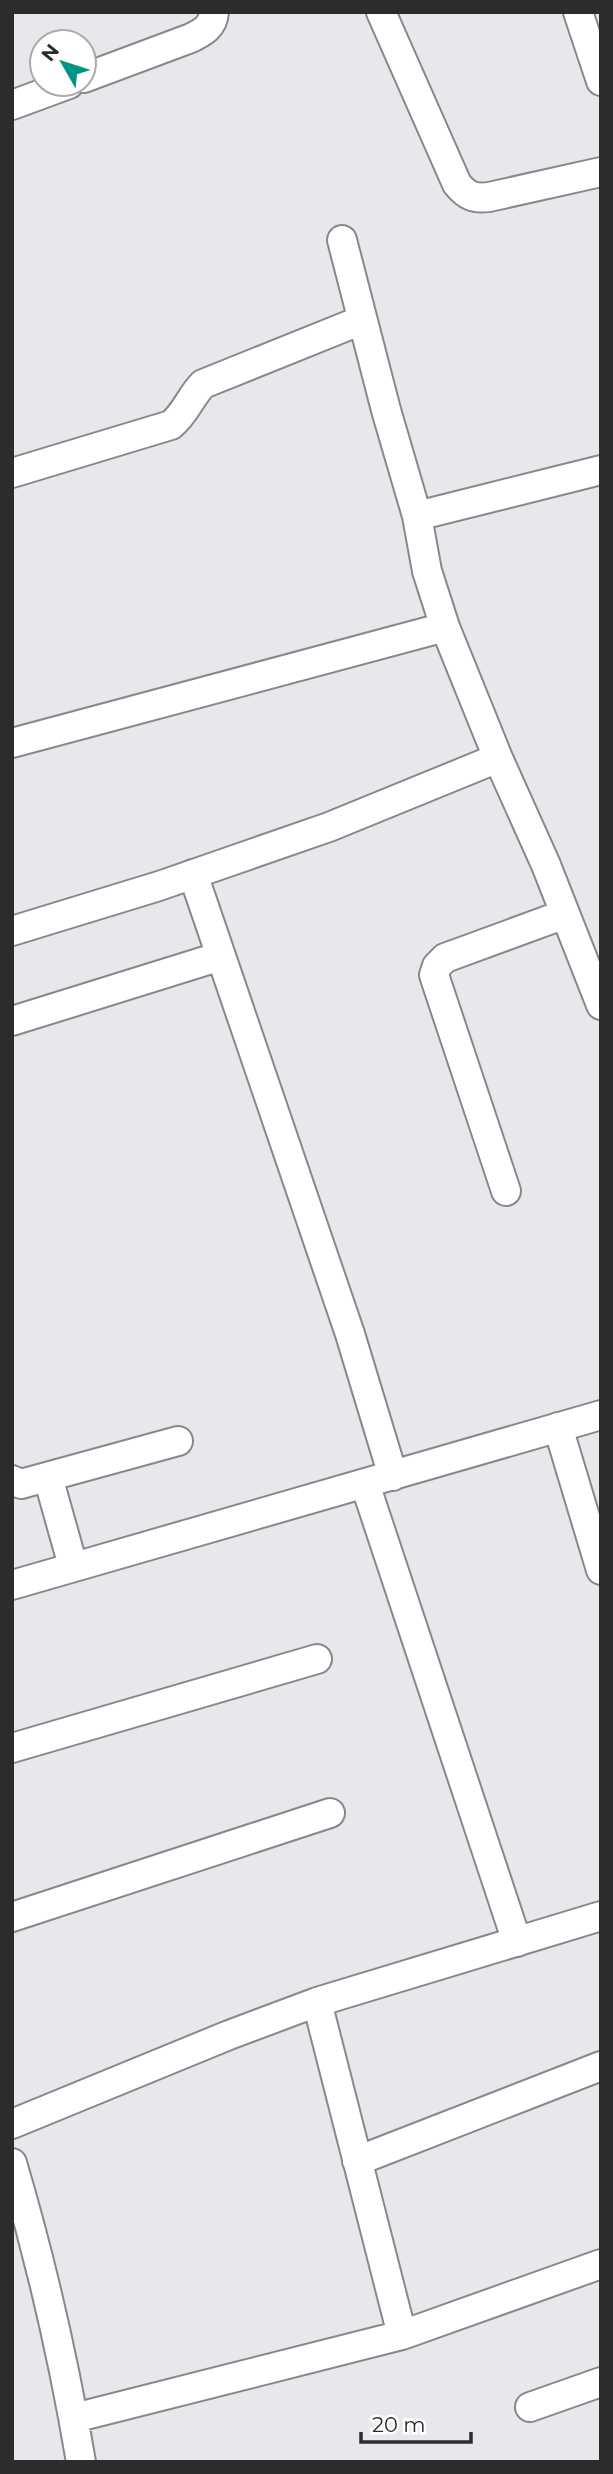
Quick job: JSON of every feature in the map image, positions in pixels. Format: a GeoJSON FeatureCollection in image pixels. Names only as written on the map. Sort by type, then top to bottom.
{"type":"FeatureCollection","features":[{"type":"Feature","properties":{"kind":"street"},"geometry":{"type":"LineString","coordinates":[[98,73],[191,38],[206,30],[213,20],[214,12]]}},
{"type":"Feature","properties":{"kind":"street"},"geometry":{"type":"LineString","coordinates":[[381,12],[457,184],[465,194],[475,199],[489,197],[601,172]]}},
{"type":"Feature","properties":{"kind":"street"},"geometry":{"type":"LineString","coordinates":[[578,12],[601,80]]}},
{"type":"Feature","properties":{"kind":"street"},"geometry":{"type":"LineString","coordinates":[[12,105],[31,98]]}},
{"type":"Feature","properties":{"kind":"street"},"geometry":{"type":"LineString","coordinates":[[342,240],[417,516],[427,570],[445,627],[598,990]]}},
{"type":"Feature","properties":{"kind":"street"},"geometry":{"type":"LineString","coordinates":[[12,473],[171,425],[183,416],[193,394],[203,384],[362,320]]}},
{"type":"Feature","properties":{"kind":"street"},"geometry":{"type":"LineString","coordinates":[[417,516],[601,470]]}},
{"type":"Feature","properties":{"kind":"street"},"geometry":{"type":"LineString","coordinates":[[12,743],[445,627]]}},
{"type":"Feature","properties":{"kind":"street"},"geometry":{"type":"LineString","coordinates":[[12,931],[329,827],[498,758]]}},
{"type":"Feature","properties":{"kind":"street"},"geometry":{"type":"LineString","coordinates":[[192,874],[350,1334],[393,1476]]}},
{"type":"Feature","properties":{"kind":"street"},"geometry":{"type":"LineString","coordinates":[[506,1191],[434,975],[437,966],[445,958],[565,914]]}},
{"type":"Feature","properties":{"kind":"street"},"geometry":{"type":"LineString","coordinates":[[12,1021],[221,956]]}},
{"type":"Feature","properties":{"kind":"street"},"geometry":{"type":"LineString","coordinates":[[12,1585],[601,1415]]}},
{"type":"Feature","properties":{"kind":"street"},"geometry":{"type":"LineString","coordinates":[[558,1427],[601,1570]]}},
{"type":"Feature","properties":{"kind":"street"},"geometry":{"type":"LineString","coordinates":[[12,1480],[21,1484],[178,1441]]}},
{"type":"Feature","properties":{"kind":"street"},"geometry":{"type":"LineString","coordinates":[[48,1476],[73,1566]]}},
{"type":"Feature","properties":{"kind":"street"},"geometry":{"type":"LineString","coordinates":[[365,1484],[517,1942]]}},
{"type":"Feature","properties":{"kind":"street"},"geometry":{"type":"LineString","coordinates":[[12,1748],[317,1659]]}},
{"type":"Feature","properties":{"kind":"street"},"geometry":{"type":"LineString","coordinates":[[12,1917],[330,1813]]}},
{"type":"Feature","properties":{"kind":"street"},"geometry":{"type":"LineString","coordinates":[[12,2124],[317,2002],[601,1916]]}},
{"type":"Feature","properties":{"kind":"street"},"geometry":{"type":"LineString","coordinates":[[317,2002],[402,2335]]}},
{"type":"Feature","properties":{"kind":"street"},"geometry":{"type":"LineString","coordinates":[[357,2161],[601,2066]]}},
{"type":"Feature","properties":{"kind":"street"},"geometry":{"type":"LineString","coordinates":[[12,2163],[22,2232],[74,2418],[81,2462]]}},
{"type":"Feature","properties":{"kind":"street"},"geometry":{"type":"LineString","coordinates":[[74,2418],[402,2335],[601,2264]]}},
{"type":"Feature","properties":{"kind":"street"},"geometry":{"type":"LineString","coordinates":[[530,2407],[601,2382]]}}]}
